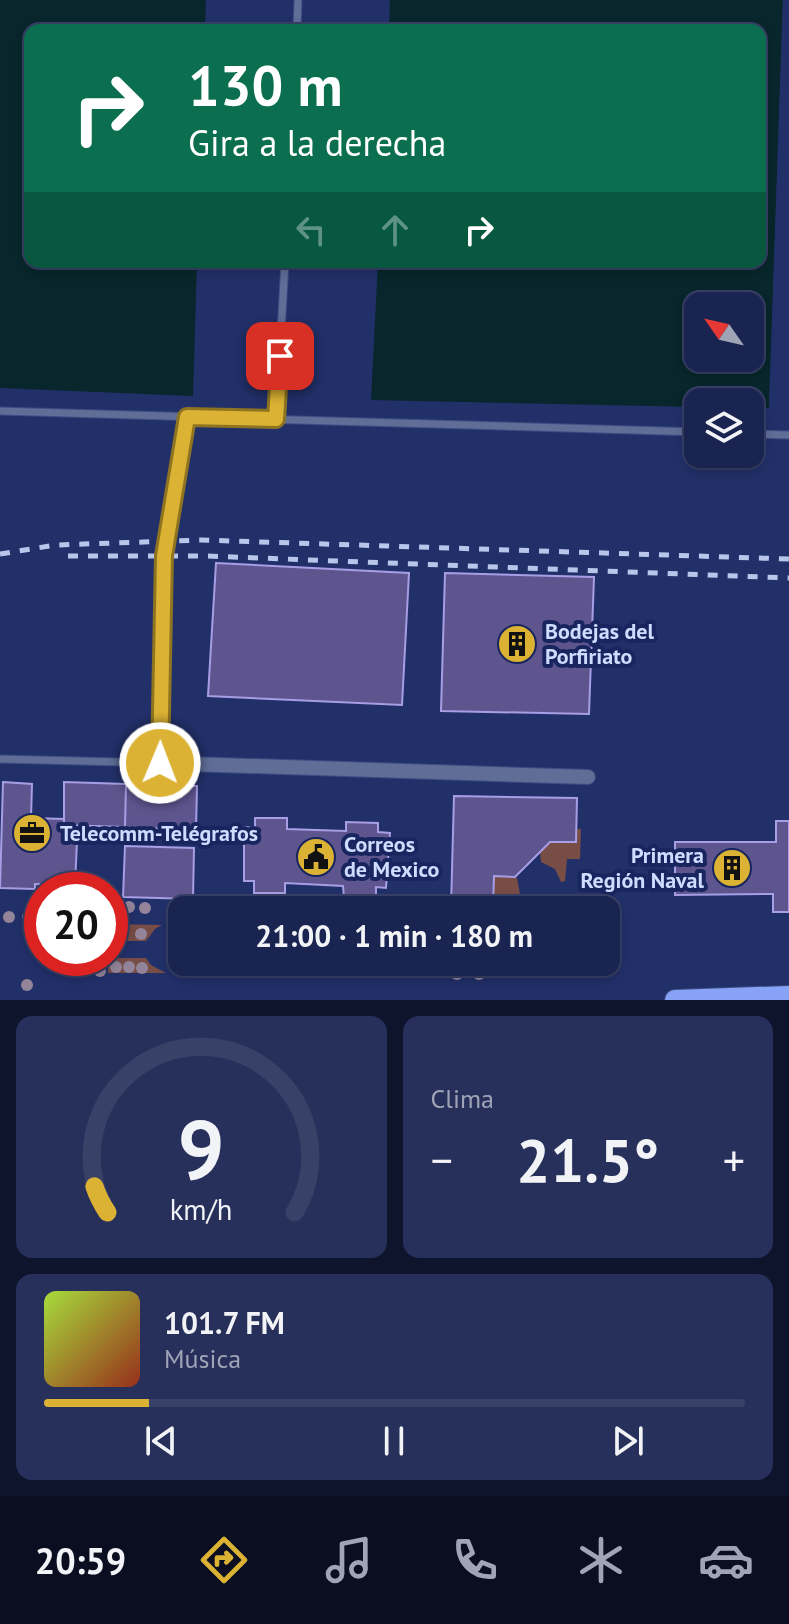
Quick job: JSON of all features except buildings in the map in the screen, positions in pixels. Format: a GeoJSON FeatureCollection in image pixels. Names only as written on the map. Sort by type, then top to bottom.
{"type":"FeatureCollection","features":[{"type":"Feature","properties":{"kind":"main road"},"geometry":{"type":"LineString","coordinates":[[675,1000],[789,996]]}},
{"type":"Feature","properties":{"kind":"street"},"geometry":{"type":"LineString","coordinates":[[160,763],[588,777]]}},
{"type":"Feature","properties":{"kind":"lane"},"geometry":{"type":"LineString","coordinates":[[297,24],[298,0]]}},
{"type":"Feature","properties":{"kind":"lane"},"geometry":{"type":"LineString","coordinates":[[276,419],[285,268]]}},
{"type":"Feature","properties":{"kind":"lane"},"geometry":{"type":"LineString","coordinates":[[0,411],[684,432]]}},
{"type":"Feature","properties":{"kind":"lane"},"geometry":{"type":"LineString","coordinates":[[0,759],[160,763],[164,556],[187,417]]}},
{"type":"Feature","properties":{"kind":"lane"},"geometry":{"type":"LineString","coordinates":[[764,434],[789,435]]}},
{"type":"Feature","properties":{"kind":"shaded area"},"geometry":{"type":"Polygon","coordinates":[[[0,0],[206,0],[205,24],[24,24],[24,268],[197,268],[193,396],[0,388],[0,0]]]}},
{"type":"Feature","properties":{"kind":"shaded area"},"geometry":{"type":"Polygon","coordinates":[[[390,0],[783,0],[769,408],[764,408],[764,388],[684,388],[684,407],[371,400],[378,268],[766,268],[766,24],[389,24],[390,0]]]}},
{"type":"Feature","properties":{"kind":"shaded area"},"geometry":{"type":"Polygon","coordinates":[[[576,829],[581,829],[580,859],[567,859],[565,881],[561,882],[555,869],[541,862],[540,852],[550,842],[576,842],[576,829]]]}},
{"type":"Feature","properties":{"kind":"shaded area"},"geometry":{"type":"Polygon","coordinates":[[[512,875],[517,878],[522,896],[493,896],[494,876],[512,875]]]}},
{"type":"Feature","properties":{"kind":"shaded area"},"geometry":{"type":"Polygon","coordinates":[[[128,924],[162,925],[146,941],[128,941],[128,924]]]}},
{"type":"Feature","properties":{"kind":"shaded area"},"geometry":{"type":"Polygon","coordinates":[[[128,958],[146,958],[151,965],[166,973],[128,973],[128,958]]]}},
{"type":"Feature","properties":{"kind":"pier"},"geometry":{"type":"Polygon","coordinates":[[[783,0],[787,0],[773,408],[769,408],[783,0]]]}},
{"type":"Feature","properties":{"kind":"railway"},"geometry":{"type":"LineString","coordinates":[[0,554],[56,545],[201,540],[789,559]]}},
{"type":"Feature","properties":{"kind":"railway"},"geometry":{"type":"LineString","coordinates":[[68,556],[205,556],[789,578]]}},
{"type":"Feature","properties":{"kind":"place","name":"Bodejas del Porfiriato"},"geometry":{"type":"Point","coordinates":[517,644]}},
{"type":"Feature","properties":{"kind":"place","name":"Telecomm-Telégrafos"},"geometry":{"type":"Point","coordinates":[32,833]}},
{"type":"Feature","properties":{"kind":"place","name":"Correos de Mexico"},"geometry":{"type":"Point","coordinates":[316,857]}},
{"type":"Feature","properties":{"kind":"place","name":"Primera Región Naval"},"geometry":{"type":"Point","coordinates":[732,868]}},
{"type":"Feature","properties":{"kind":"route"},"geometry":{"type":"LineString","coordinates":[[160,763],[164,556],[187,417],[276,419],[280,356]]}}]}
